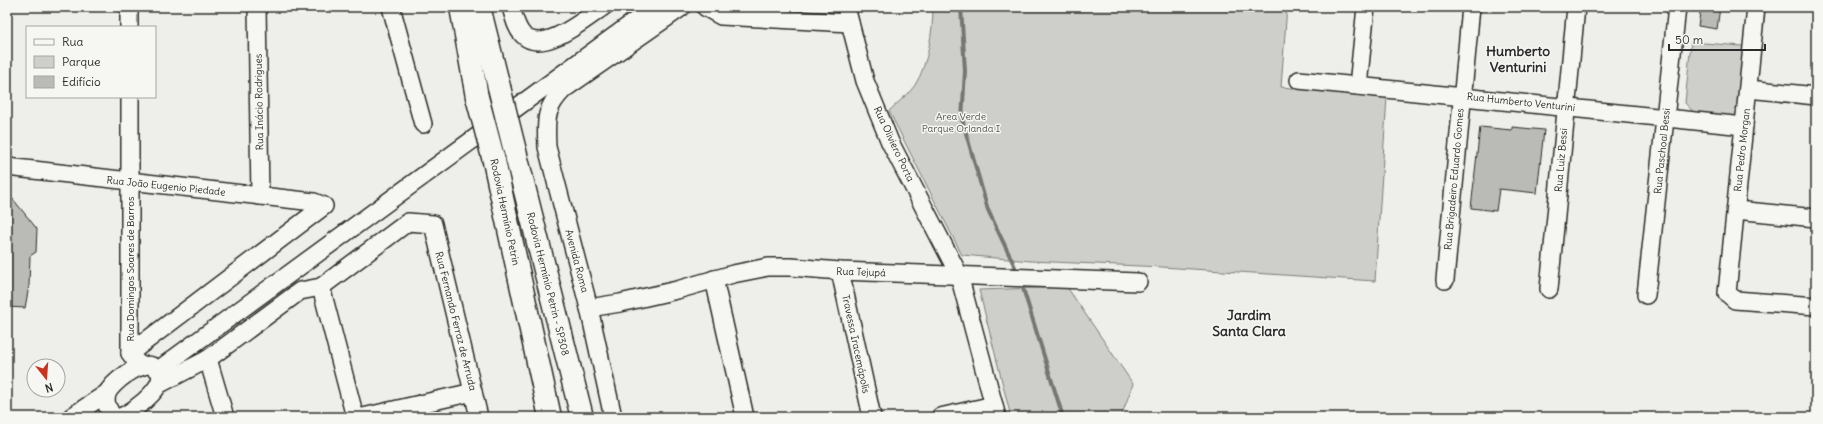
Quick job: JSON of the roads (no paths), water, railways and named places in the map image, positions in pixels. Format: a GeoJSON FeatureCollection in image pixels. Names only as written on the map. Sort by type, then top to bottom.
{"type":"FeatureCollection","features":[{"type":"Feature","properties":{"kind":"main road","name":"Rodovia Hermínio Petrin"},"geometry":{"type":"LineString","coordinates":[[464,9],[499,87],[515,151]]}},
{"type":"Feature","properties":{"kind":"main road","name":"Rodovia Hermínio Petrin"},"geometry":{"type":"LineString","coordinates":[[464,9],[477,96],[494,160],[550,417]]}},
{"type":"Feature","properties":{"kind":"main road","name":"Rodovia Hermínio Petrin - SP308"},"geometry":{"type":"LineString","coordinates":[[515,151],[582,417]]}},
{"type":"Feature","properties":{"kind":"street"},"geometry":{"type":"LineString","coordinates":[[129,7],[129,26]]}},
{"type":"Feature","properties":{"kind":"street","name":"Rua Inácio Rodrigues"},"geometry":{"type":"LineString","coordinates":[[257,7],[260,196]]}},
{"type":"Feature","properties":{"kind":"street"},"geometry":{"type":"LineString","coordinates":[[391,7],[423,124]]}},
{"type":"Feature","properties":{"kind":"street"},"geometry":{"type":"LineString","coordinates":[[511,7],[517,27],[523,35],[530,40],[538,41],[548,40],[561,34],[602,7]]}},
{"type":"Feature","properties":{"kind":"street"},"geometry":{"type":"LineString","coordinates":[[120,417],[127,415],[155,391],[159,377],[653,7]]}},
{"type":"Feature","properties":{"kind":"street","name":"Avenida Roma"},"geometry":{"type":"LineString","coordinates":[[613,417],[589,308],[547,148],[546,122],[548,111],[556,97],[564,90],[682,7]]}},
{"type":"Feature","properties":{"kind":"street"},"geometry":{"type":"LineString","coordinates":[[705,7],[721,16],[850,23]]}},
{"type":"Feature","properties":{"kind":"street","name":"Rua Oliviero Porta"},"geometry":{"type":"LineString","coordinates":[[846,7],[865,81],[890,142],[959,275],[996,411]]}},
{"type":"Feature","properties":{"kind":"street"},"geometry":{"type":"LineString","coordinates":[[1358,86],[1366,7]]}},
{"type":"Feature","properties":{"kind":"street","name":"Rua Brigadeiro Eduardo Gomes"},"geometry":{"type":"LineString","coordinates":[[1445,280],[1471,7]]}},
{"type":"Feature","properties":{"kind":"street","name":"Rua Luiz Bessi"},"geometry":{"type":"LineString","coordinates":[[1549,289],[1576,7]]}},
{"type":"Feature","properties":{"kind":"street","name":"Rua Paschoal Bessi"},"geometry":{"type":"LineString","coordinates":[[1646,294],[1677,7]]}},
{"type":"Feature","properties":{"kind":"street","name":"Rua Pedro Morgan"},"geometry":{"type":"LineString","coordinates":[[1756,7],[1728,293],[1736,300],[1816,306]]}},
{"type":"Feature","properties":{"kind":"street","name":"Rua Humberto Venturini"},"geometry":{"type":"LineString","coordinates":[[1298,80],[1744,126]]}},
{"type":"Feature","properties":{"kind":"street"},"geometry":{"type":"LineString","coordinates":[[1748,89],[1816,96]]}},
{"type":"Feature","properties":{"kind":"street","name":"Rua Domingos Soares de Barros"},"geometry":{"type":"LineString","coordinates":[[130,98],[130,182],[135,360]]}},
{"type":"Feature","properties":{"kind":"street","name":"Rua João Eugenio Piedade"},"geometry":{"type":"LineString","coordinates":[[7,167],[314,202],[324,206],[135,360]]}},
{"type":"Feature","properties":{"kind":"street"},"geometry":{"type":"LineString","coordinates":[[1736,210],[1816,218]]}},
{"type":"Feature","properties":{"kind":"street","name":"Rua Fernando Ferraz de Arruda"},"geometry":{"type":"LineString","coordinates":[[321,287],[408,222],[433,224],[479,417]]}},
{"type":"Feature","properties":{"kind":"street","name":"Rua Tejupá"},"geometry":{"type":"LineString","coordinates":[[589,308],[627,302],[733,274],[768,267],[1138,282]]}},
{"type":"Feature","properties":{"kind":"street","name":"Travessa Iracemápolis"},"geometry":{"type":"LineString","coordinates":[[840,271],[872,417]]}},
{"type":"Feature","properties":{"kind":"street"},"geometry":{"type":"LineString","coordinates":[[714,279],[745,417]]}},
{"type":"Feature","properties":{"kind":"street"},"geometry":{"type":"LineString","coordinates":[[159,377],[208,359],[300,292],[321,287],[355,417]]}},
{"type":"Feature","properties":{"kind":"street"},"geometry":{"type":"LineString","coordinates":[[208,359],[225,417]]}},
{"type":"Feature","properties":{"kind":"street"},"geometry":{"type":"LineString","coordinates":[[70,417],[107,393],[124,376],[135,360],[152,366],[159,377]]}},
{"type":"Feature","properties":{"kind":"street"},"geometry":{"type":"LineString","coordinates":[[363,417],[473,392]]}},
{"type":"Feature","properties":{"kind":"street"},"geometry":{"type":"LineString","coordinates":[[107,393],[106,404],[113,417]]}},
{"type":"Feature","properties":{"kind":"street"},"geometry":{"type":"LineString","coordinates":[[940,417],[996,411]]}},
{"type":"Feature","properties":{"kind":"waterway"},"geometry":{"type":"LineString","coordinates":[[961,7],[965,71],[962,119],[988,210],[1015,267]]}},
{"type":"Feature","properties":{"kind":"waterway"},"geometry":{"type":"LineString","coordinates":[[1021,282],[1063,417]]}},
{"type":"Feature","properties":{"kind":"district","name":"Humberto Venturini"},"geometry":{"type":"Point","coordinates":[1518,60]}},
{"type":"Feature","properties":{"kind":"district","name":"Jardim Santa Clara"},"geometry":{"type":"Point","coordinates":[1249,324]}},
{"type":"Feature","properties":{"kind":"park label","name":"Area Verde Parque Orlanda I"},"geometry":{"type":"Point","coordinates":[961,122]}}]}
